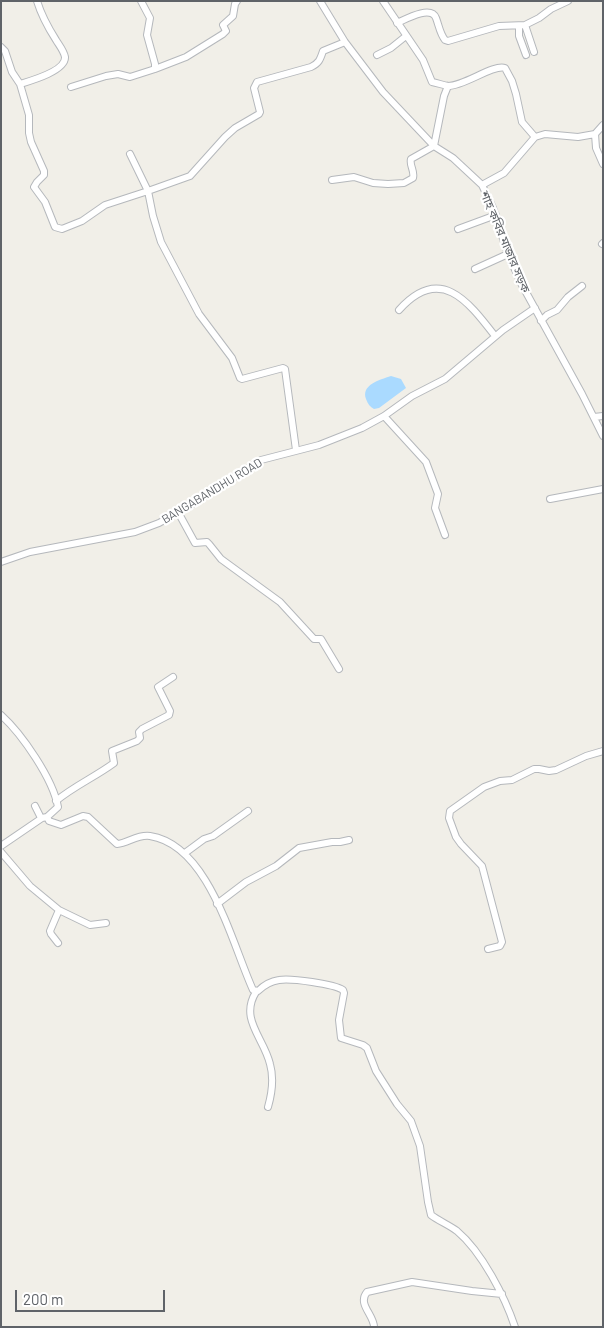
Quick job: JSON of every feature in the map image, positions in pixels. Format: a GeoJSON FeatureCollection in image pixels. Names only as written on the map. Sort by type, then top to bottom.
{"type":"FeatureCollection","features":[{"type":"Feature","properties":{"kind":"street"},"geometry":{"type":"LineString","coordinates":[[20,84],[46,75],[61,66],[65,57],[37,1]]}},
{"type":"Feature","properties":{"kind":"street"},"geometry":{"type":"LineString","coordinates":[[141,1],[150,18],[147,34],[155,64],[154,68]]}},
{"type":"Feature","properties":{"kind":"street"},"geometry":{"type":"LineString","coordinates":[[71,87],[106,76],[118,74],[130,77],[186,57],[226,31],[223,25],[233,16],[234,4],[238,1]]}},
{"type":"Feature","properties":{"kind":"street","name":"শাহ কবির মাজার সড়ক"},"geometry":{"type":"LineString","coordinates":[[320,1],[345,42],[384,92],[434,146],[453,158],[482,185],[496,215],[508,254],[522,285],[603,436]]}},
{"type":"Feature","properties":{"kind":"street"},"geometry":{"type":"LineString","coordinates":[[383,1],[423,60],[432,82],[448,86],[471,80],[498,67],[505,68],[512,81],[522,122],[535,137]]}},
{"type":"Feature","properties":{"kind":"street"},"geometry":{"type":"LineString","coordinates":[[397,23],[424,13],[431,13],[435,15],[442,37],[448,41],[499,26],[522,25],[539,18],[551,9],[568,1]]}},
{"type":"Feature","properties":{"kind":"street"},"geometry":{"type":"LineString","coordinates":[[522,25],[534,52]]}},
{"type":"Feature","properties":{"kind":"street"},"geometry":{"type":"LineString","coordinates":[[522,25],[520,36],[526,55]]}},
{"type":"Feature","properties":{"kind":"street"},"geometry":{"type":"LineString","coordinates":[[377,55],[391,48],[406,36]]}},
{"type":"Feature","properties":{"kind":"street"},"geometry":{"type":"LineString","coordinates":[[1,47],[5,51],[12,72],[20,84],[29,115],[31,142],[44,171],[44,176],[34,187],[45,202],[56,227],[62,229],[82,221],[105,205],[190,176],[225,136],[259,114],[254,88],[257,82],[318,64],[323,51],[345,42]]}},
{"type":"Feature","properties":{"kind":"street"},"geometry":{"type":"LineString","coordinates":[[332,180],[354,177],[373,183],[388,184],[404,183],[413,178],[411,159],[434,146],[444,96],[448,86]]}},
{"type":"Feature","properties":{"kind":"street"},"geometry":{"type":"LineString","coordinates":[[482,185],[504,173],[535,137],[545,134],[578,136],[595,134],[603,125]]}},
{"type":"Feature","properties":{"kind":"street"},"geometry":{"type":"LineString","coordinates":[[595,134],[596,148],[603,164]]}},
{"type":"Feature","properties":{"kind":"street"},"geometry":{"type":"LineString","coordinates":[[130,154],[148,191],[161,242],[199,314],[232,358],[240,378],[256,377],[285,369],[296,450]]}},
{"type":"Feature","properties":{"kind":"street"},"geometry":{"type":"LineString","coordinates":[[458,229],[496,215]]}},
{"type":"Feature","properties":{"kind":"street"},"geometry":{"type":"LineString","coordinates":[[475,269],[508,254]]}},
{"type":"Feature","properties":{"kind":"street"},"geometry":{"type":"LineString","coordinates":[[541,321],[547,315],[557,310],[568,296],[582,286]]}},
{"type":"Feature","properties":{"kind":"street"},"geometry":{"type":"LineString","coordinates":[[399,310],[410,298],[425,291],[442,288],[458,296],[471,306],[495,336]]}},
{"type":"Feature","properties":{"kind":"street","name":"BANGABANDHU ROAD"},"geometry":{"type":"LineString","coordinates":[[1,562],[30,552],[135,532],[159,523],[261,460],[342,437],[384,416],[412,396],[445,379],[495,336],[534,308]]}},
{"type":"Feature","properties":{"kind":"street"},"geometry":{"type":"LineString","coordinates":[[384,416],[426,462],[438,494],[435,508],[445,535]]}},
{"type":"Feature","properties":{"kind":"street"},"geometry":{"type":"LineString","coordinates":[[594,417],[603,416]]}},
{"type":"Feature","properties":{"kind":"street"},"geometry":{"type":"LineString","coordinates":[[550,499],[603,489]]}},
{"type":"Feature","properties":{"kind":"street"},"geometry":{"type":"LineString","coordinates":[[178,512],[194,543],[206,542],[209,544],[221,559],[280,602],[314,639],[321,639],[339,669]]}},
{"type":"Feature","properties":{"kind":"street"},"geometry":{"type":"LineString","coordinates":[[56,801],[71,788],[92,779],[114,763],[112,751],[137,741],[140,738],[139,732],[142,729],[169,715],[170,711],[158,687],[172,678]]}},
{"type":"Feature","properties":{"kind":"street"},"geometry":{"type":"LineString","coordinates":[[1,715],[26,743],[42,771],[58,807],[1,846]]}},
{"type":"Feature","properties":{"kind":"street"},"geometry":{"type":"LineString","coordinates":[[488,949],[500,946],[502,942],[485,874],[482,866],[456,836],[449,818],[450,811],[484,787],[500,780],[512,780],[534,769],[556,770],[586,756],[603,751]]}},
{"type":"Feature","properties":{"kind":"street"},"geometry":{"type":"LineString","coordinates":[[35,806],[44,818],[60,825],[83,816],[88,817],[117,844],[139,836],[150,836],[167,841],[185,853],[210,888],[229,927],[249,981],[256,992]]}},
{"type":"Feature","properties":{"kind":"street"},"geometry":{"type":"LineString","coordinates":[[185,853],[204,838],[213,836],[248,811]]}},
{"type":"Feature","properties":{"kind":"street"},"geometry":{"type":"LineString","coordinates":[[217,904],[246,882],[276,866],[299,848],[349,840]]}},
{"type":"Feature","properties":{"kind":"street"},"geometry":{"type":"LineString","coordinates":[[1,852],[30,886],[59,910],[90,925],[106,923]]}},
{"type":"Feature","properties":{"kind":"street"},"geometry":{"type":"LineString","coordinates":[[58,943],[50,931],[59,910]]}},
{"type":"Feature","properties":{"kind":"street"},"geometry":{"type":"LineString","coordinates":[[268,1107],[272,1074],[267,1055],[256,1033],[249,1008],[250,1000],[264,986],[278,980],[291,979],[332,986],[343,990],[339,1020],[341,1038],[367,1048],[376,1071],[397,1104],[411,1121],[420,1146],[431,1215],[458,1232],[469,1243],[502,1294],[515,1327]]}},
{"type":"Feature","properties":{"kind":"street"},"geometry":{"type":"LineString","coordinates":[[374,1327],[374,1322],[366,1308],[364,1299],[367,1292],[412,1282],[472,1292],[502,1294]]}},
{"type":"Feature","properties":{"kind":"water"},"geometry":{"type":"Polygon","coordinates":[[[391,376],[401,379],[406,388],[379,408],[374,409],[366,399],[366,390],[372,384],[391,376]]]}}]}
